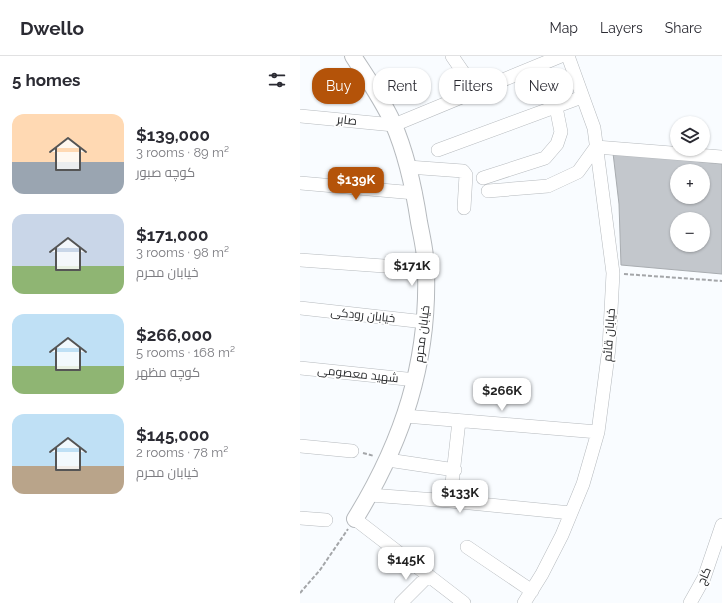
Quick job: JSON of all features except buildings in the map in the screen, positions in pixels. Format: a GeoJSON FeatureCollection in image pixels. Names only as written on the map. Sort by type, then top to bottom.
{"type":"FeatureCollection","features":[{"type":"Feature","properties":{"kind":"street","name":"خیابان محرم"},"geometry":{"type":"LineString","coordinates":[[353,56],[383,102],[394,125],[415,193],[426,269],[425,322],[416,380],[405,416],[388,460],[370,495],[355,518]]}},
{"type":"Feature","properties":{"kind":"street"},"geometry":{"type":"LineString","coordinates":[[452,56],[460,68]]}},
{"type":"Feature","properties":{"kind":"street"},"geometry":{"type":"LineString","coordinates":[[507,78],[561,56]]}},
{"type":"Feature","properties":{"kind":"street","name":"خیابان قائم"},"geometry":{"type":"LineString","coordinates":[[524,603],[562,535],[583,484],[598,432],[609,348],[613,273],[594,128],[568,56]]}},
{"type":"Feature","properties":{"kind":"street"},"geometry":{"type":"LineString","coordinates":[[438,150],[582,97]]}},
{"type":"Feature","properties":{"kind":"street"},"geometry":{"type":"LineString","coordinates":[[394,125],[445,104]]}},
{"type":"Feature","properties":{"kind":"street"},"geometry":{"type":"LineString","coordinates":[[483,178],[545,158],[558,144],[561,132],[556,107]]}},
{"type":"Feature","properties":{"kind":"street","name":"صابر"},"geometry":{"type":"LineString","coordinates":[[300,116],[394,125]]}},
{"type":"Feature","properties":{"kind":"street"},"geometry":{"type":"LineString","coordinates":[[488,192],[548,186],[578,172],[596,147],[722,157]]}},
{"type":"Feature","properties":{"kind":"street"},"geometry":{"type":"LineString","coordinates":[[408,167],[463,171],[466,175],[464,208]]}},
{"type":"Feature","properties":{"kind":"street"},"geometry":{"type":"LineString","coordinates":[[300,183],[415,193]]}},
{"type":"Feature","properties":{"kind":"street"},"geometry":{"type":"LineString","coordinates":[[300,260],[426,269]]}},
{"type":"Feature","properties":{"kind":"street","name":"خیابان رودکی"},"geometry":{"type":"LineString","coordinates":[[300,308],[425,322]]}},
{"type":"Feature","properties":{"kind":"street","name":"شهید معصومی"},"geometry":{"type":"LineString","coordinates":[[300,368],[416,380]]}},
{"type":"Feature","properties":{"kind":"street"},"geometry":{"type":"LineString","coordinates":[[405,416],[598,432]]}},
{"type":"Feature","properties":{"kind":"street"},"geometry":{"type":"LineString","coordinates":[[450,501],[455,470],[458,421]]}},
{"type":"Feature","properties":{"kind":"street"},"geometry":{"type":"LineString","coordinates":[[300,446],[352,451]]}},
{"type":"Feature","properties":{"kind":"street"},"geometry":{"type":"LineString","coordinates":[[388,460],[455,470]]}},
{"type":"Feature","properties":{"kind":"street"},"geometry":{"type":"LineString","coordinates":[[370,495],[571,513]]}},
{"type":"Feature","properties":{"kind":"street"},"geometry":{"type":"LineString","coordinates":[[300,518],[326,520]]}},
{"type":"Feature","properties":{"kind":"street"},"geometry":{"type":"LineString","coordinates":[[355,518],[464,603]]}},
{"type":"Feature","properties":{"kind":"street","name":"کاج"},"geometry":{"type":"LineString","coordinates":[[690,603],[704,578],[722,525]]}},
{"type":"Feature","properties":{"kind":"street"},"geometry":{"type":"LineString","coordinates":[[467,547],[532,591]]}},
{"type":"Feature","properties":{"kind":"street"},"geometry":{"type":"LineString","coordinates":[[401,603],[428,576]]}},
{"type":"Feature","properties":{"kind":"path"},"geometry":{"type":"LineString","coordinates":[[613,273],[722,281]]}},
{"type":"Feature","properties":{"kind":"path"},"geometry":{"type":"LineString","coordinates":[[352,451],[388,460]]}},
{"type":"Feature","properties":{"kind":"path"},"geometry":{"type":"LineString","coordinates":[[300,593],[320,570],[355,518]]}}]}
